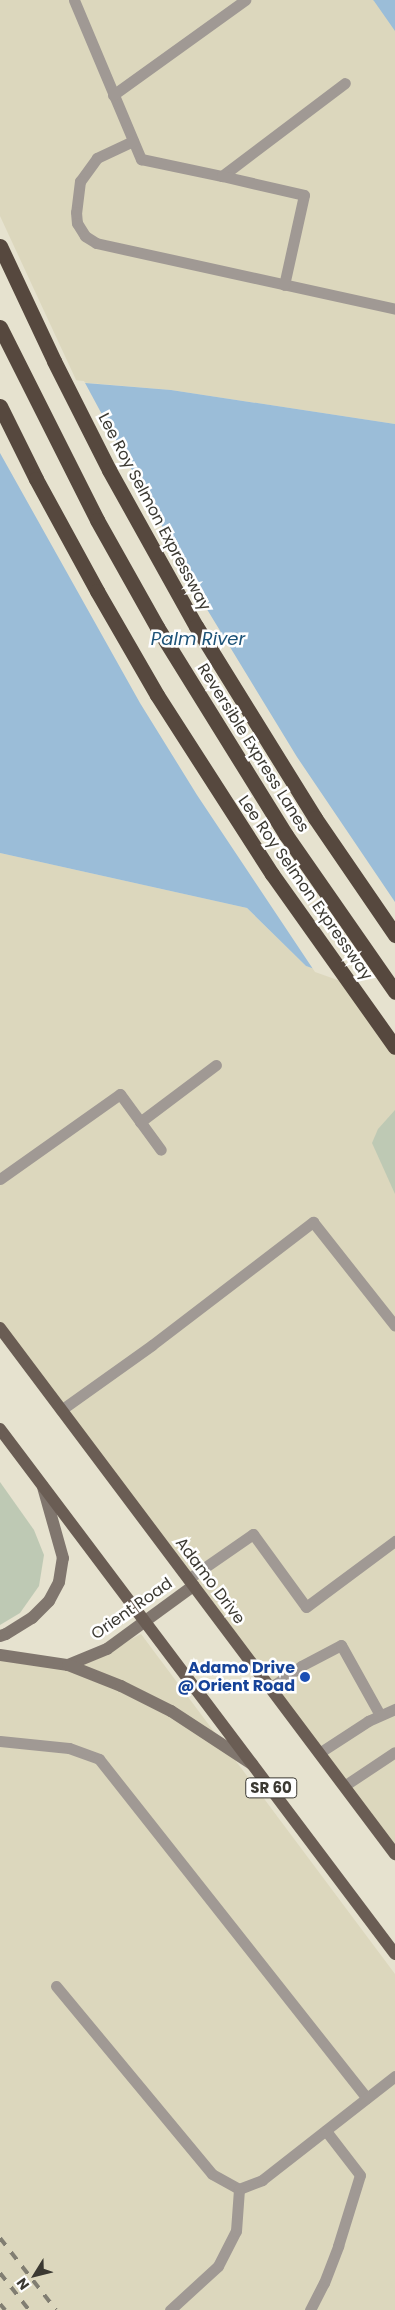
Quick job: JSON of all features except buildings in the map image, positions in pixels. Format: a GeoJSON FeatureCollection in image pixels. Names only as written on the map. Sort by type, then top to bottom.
{"type":"FeatureCollection","features":[{"type":"Feature","properties":{"kind":"highway","name":"Lee Roy Selmon Expressway"},"geometry":{"type":"LineString","coordinates":[[0,246],[105,462],[196,626],[315,818],[395,935]]}},
{"type":"Feature","properties":{"kind":"highway","name":"Reversible Express Lanes"},"geometry":{"type":"LineString","coordinates":[[0,327],[97,520],[157,627],[286,835],[395,992]]}},
{"type":"Feature","properties":{"kind":"highway","name":"Lee Roy Selmon Expressway"},"geometry":{"type":"LineString","coordinates":[[0,406],[88,574],[157,695],[272,874],[395,1047]]}},
{"type":"Feature","properties":{"kind":"main road","name":"Adamo Drive"},"geometry":{"type":"LineString","coordinates":[[0,1328],[395,1854]]}},
{"type":"Feature","properties":{"kind":"main road","name":"SR 60"},"geometry":{"type":"LineString","coordinates":[[0,1429],[395,1954]]}},
{"type":"Feature","properties":{"kind":"street"},"geometry":{"type":"LineString","coordinates":[[0,1636],[32,1618],[49,1601],[59,1582],[63,1558],[43,1487]]}},
{"type":"Feature","properties":{"kind":"street","name":"Orient Road"},"geometry":{"type":"LineString","coordinates":[[68,1665],[107,1649],[146,1623],[190,1582]]}},
{"type":"Feature","properties":{"kind":"street"},"geometry":{"type":"LineString","coordinates":[[0,1655],[68,1665],[121,1686],[171,1710],[255,1766]]}},
{"type":"Feature","properties":{"kind":"lane"},"geometry":{"type":"LineString","coordinates":[[74,0],[141,159],[304,195],[284,285]]}},
{"type":"Feature","properties":{"kind":"lane"},"geometry":{"type":"LineString","coordinates":[[113,95],[245,0]]}},
{"type":"Feature","properties":{"kind":"lane"},"geometry":{"type":"LineString","coordinates":[[222,176],[345,83]]}},
{"type":"Feature","properties":{"kind":"lane"},"geometry":{"type":"LineString","coordinates":[[133,141],[97,158],[80,181],[76,212],[77,223],[85,236],[96,243],[395,310]]}},
{"type":"Feature","properties":{"kind":"lane"},"geometry":{"type":"LineString","coordinates":[[140,1122],[216,1064]]}},
{"type":"Feature","properties":{"kind":"lane"},"geometry":{"type":"LineString","coordinates":[[0,1178],[120,1094],[161,1150]]}},
{"type":"Feature","properties":{"kind":"lane"},"geometry":{"type":"LineString","coordinates":[[61,1410],[152,1345],[313,1222],[395,1326]]}},
{"type":"Feature","properties":{"kind":"lane"},"geometry":{"type":"LineString","coordinates":[[190,1582],[252,1534],[306,1607],[395,1541]]}},
{"type":"Feature","properties":{"kind":"lane"},"geometry":{"type":"LineString","coordinates":[[270,1688],[300,1666],[340,1645],[380,1716]]}},
{"type":"Feature","properties":{"kind":"lane"},"geometry":{"type":"LineString","coordinates":[[319,1753],[368,1721],[395,1709]]}},
{"type":"Feature","properties":{"kind":"lane"},"geometry":{"type":"LineString","coordinates":[[0,1741],[69,1748],[99,1758],[367,2098]]}},
{"type":"Feature","properties":{"kind":"lane"},"geometry":{"type":"LineString","coordinates":[[344,1786],[395,1752]]}},
{"type":"Feature","properties":{"kind":"lane"},"geometry":{"type":"LineString","coordinates":[[56,1986],[212,2174],[239,2189]]}},
{"type":"Feature","properties":{"kind":"lane"},"geometry":{"type":"LineString","coordinates":[[239,2189],[262,2180],[395,2076]]}},
{"type":"Feature","properties":{"kind":"lane"},"geometry":{"type":"LineString","coordinates":[[310,2310],[334,2255],[360,2175],[326,2131]]}},
{"type":"Feature","properties":{"kind":"lane"},"geometry":{"type":"LineString","coordinates":[[170,2310],[218,2266],[236,2231],[239,2189]]}},
{"type":"Feature","properties":{"kind":"shaded area"},"geometry":{"type":"Polygon","coordinates":[[[0,0],[395,0],[395,424],[171,390],[77,382],[0,216],[0,0]]]}},
{"type":"Feature","properties":{"kind":"shaded area"},"geometry":{"type":"Polygon","coordinates":[[[0,853],[247,908],[306,966],[339,978],[395,1052],[395,1856],[0,1324],[0,853]]]}},
{"type":"Feature","properties":{"kind":"shaded area"},"geometry":{"type":"Polygon","coordinates":[[[141,1634],[395,1974],[395,2310],[0,2310],[0,1659],[79,1666],[141,1634]]]}},
{"type":"Feature","properties":{"kind":"green space"},"geometry":{"type":"Polygon","coordinates":[[[395,1110],[395,1194],[372,1143],[378,1129],[395,1110]]]}},
{"type":"Feature","properties":{"kind":"green space"},"geometry":{"type":"Polygon","coordinates":[[[0,1482],[34,1530],[44,1555],[39,1586],[20,1613],[0,1625],[0,1482]]]}},
{"type":"Feature","properties":{"kind":"water"},"geometry":{"type":"Polygon","coordinates":[[[395,0],[395,31],[374,1],[395,0]]]}},
{"type":"Feature","properties":{"kind":"water","name":"Palm River"},"geometry":{"type":"Polygon","coordinates":[[[0,376],[171,390],[395,424],[395,987],[360,985],[306,966],[247,908],[0,853],[0,376]]]}},
{"type":"Feature","properties":{"kind":"pier"},"geometry":{"type":"Polygon","coordinates":[[[0,373],[84,381],[205,606],[297,757],[395,902],[395,989],[360,988],[315,972],[197,795],[140,703],[0,453],[0,373]]]}},
{"type":"Feature","properties":{"kind":"railway"},"geometry":{"type":"LineString","coordinates":[[0,2238],[56,2310]]}},
{"type":"Feature","properties":{"kind":"railway"},"geometry":{"type":"LineString","coordinates":[[0,2273],[29,2310]]}},
{"type":"Feature","properties":{"kind":"railway"},"geometry":{"type":"LineString","coordinates":[[0,2304],[5,2310]]}},
{"type":"Feature","properties":{"kind":"place","name":"Adamo Drive @ Orient Road"},"geometry":{"type":"Point","coordinates":[305,1677]}}]}
